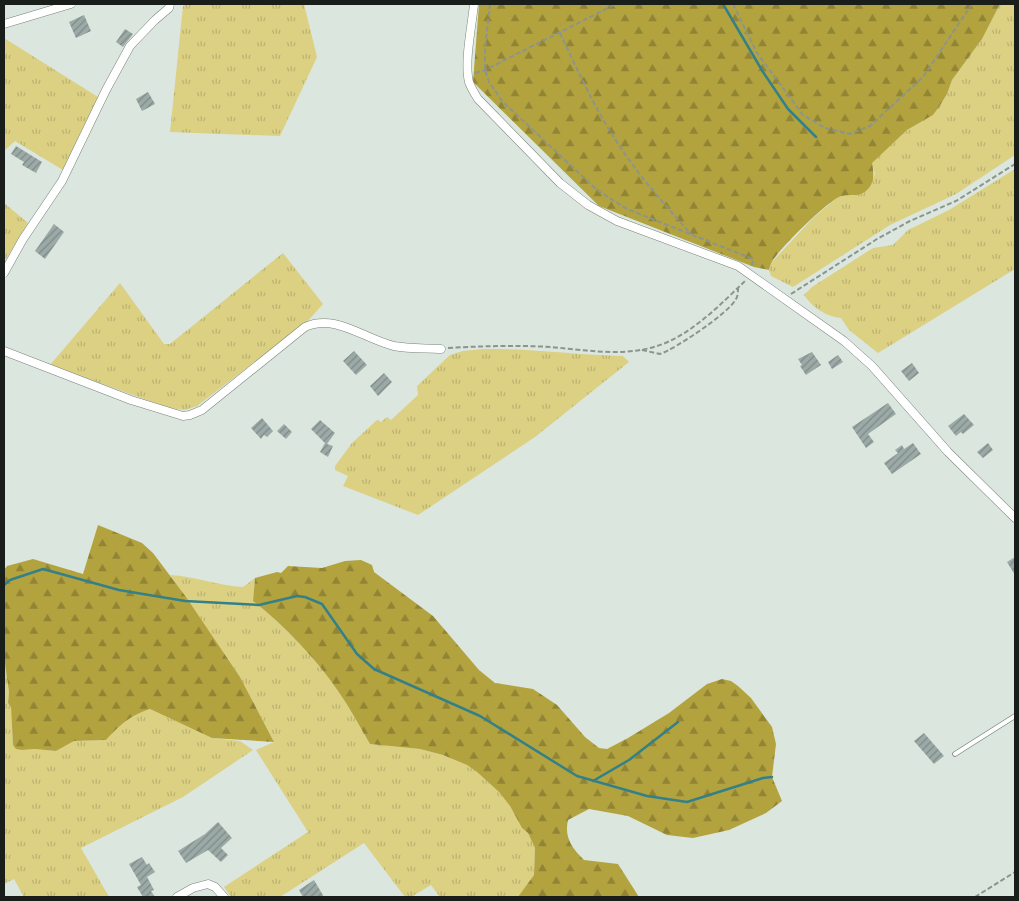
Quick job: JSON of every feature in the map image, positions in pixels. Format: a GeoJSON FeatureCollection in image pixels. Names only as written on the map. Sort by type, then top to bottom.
{"type":"FeatureCollection","features":[{"type":"Feature","properties":{"kind":"street"},"geometry":{"type":"LineString","coordinates":[[4,24],[71,4]]}},
{"type":"Feature","properties":{"kind":"street"},"geometry":{"type":"LineString","coordinates":[[4,273],[62,180],[130,46],[155,20],[170,8],[170,4]]}},
{"type":"Feature","properties":{"kind":"street"},"geometry":{"type":"LineString","coordinates":[[474,4],[468,75],[470,85],[478,99],[560,183],[588,205],[617,221],[732,263],[844,341],[948,452],[1015,518]]}},
{"type":"Feature","properties":{"kind":"street"},"geometry":{"type":"LineString","coordinates":[[4,351],[132,400],[183,416],[202,410],[304,327],[314,323],[325,322],[348,328],[394,346],[441,349]]}},
{"type":"Feature","properties":{"kind":"street"},"geometry":{"type":"LineString","coordinates":[[177,897],[193,888],[208,884],[224,897]]}},
{"type":"Feature","properties":{"kind":"lane"},"geometry":{"type":"LineString","coordinates":[[955,754],[1015,716]]}},
{"type":"Feature","properties":{"kind":"path"},"geometry":{"type":"LineString","coordinates":[[441,349],[508,346],[617,352],[642,350],[669,342],[698,324],[717,309],[751,275],[753,259],[628,209],[597,190],[502,100],[489,82],[485,70],[485,49],[490,4]]}},
{"type":"Feature","properties":{"kind":"path"},"geometry":{"type":"LineString","coordinates":[[468,75],[485,70],[616,4]]}},
{"type":"Feature","properties":{"kind":"path"},"geometry":{"type":"LineString","coordinates":[[733,4],[757,53],[803,115],[825,128],[850,134],[870,126],[923,77],[972,4]]}},
{"type":"Feature","properties":{"kind":"path"},"geometry":{"type":"LineString","coordinates":[[560,33],[592,101],[622,150],[651,190],[692,235]]}},
{"type":"Feature","properties":{"kind":"path"},"geometry":{"type":"LineString","coordinates":[[785,299],[796,289],[876,239],[910,221],[956,201],[1015,164]]}},
{"type":"Feature","properties":{"kind":"path"},"geometry":{"type":"LineString","coordinates":[[642,350],[660,354],[685,341],[727,309],[736,299],[738,288]]}},
{"type":"Feature","properties":{"kind":"path"},"geometry":{"type":"LineString","coordinates":[[975,897],[1015,872]]}},
{"type":"Feature","properties":{"kind":"green space"},"geometry":{"type":"Polygon","coordinates":[[[186,4],[304,4],[317,57],[280,136],[170,132],[183,6],[186,4]]]}},
{"type":"Feature","properties":{"kind":"green space"},"geometry":{"type":"Polygon","coordinates":[[[479,4],[1000,4],[982,39],[952,80],[947,94],[933,115],[907,130],[872,163],[873,178],[871,185],[866,191],[859,195],[840,196],[830,203],[785,245],[773,260],[769,270],[754,267],[599,206],[473,82],[479,4]]]}},
{"type":"Feature","properties":{"kind":"green space"},"geometry":{"type":"Polygon","coordinates":[[[1000,4],[1015,4],[1015,155],[956,194],[890,225],[793,287],[771,276],[769,270],[772,262],[813,218],[838,197],[854,196],[870,186],[875,174],[871,163],[907,130],[933,115],[947,94],[952,80],[982,39],[1000,4]]]}},
{"type":"Feature","properties":{"kind":"green space"},"geometry":{"type":"Polygon","coordinates":[[[4,38],[98,97],[63,170],[15,141],[4,151],[4,38]]]}},
{"type":"Feature","properties":{"kind":"green space"},"geometry":{"type":"Polygon","coordinates":[[[1015,169],[1015,269],[878,353],[849,330],[841,318],[821,311],[804,295],[812,287],[873,248],[893,245],[908,230],[949,210],[1015,169]]]}},
{"type":"Feature","properties":{"kind":"green space"},"geometry":{"type":"Polygon","coordinates":[[[4,203],[28,223],[4,262],[4,203]]]}},
{"type":"Feature","properties":{"kind":"green space"},"geometry":{"type":"Polygon","coordinates":[[[283,253],[323,304],[306,323],[197,406],[185,410],[169,408],[50,365],[120,283],[164,344],[170,344],[283,253]]]}},
{"type":"Feature","properties":{"kind":"green space"},"geometry":{"type":"Polygon","coordinates":[[[483,349],[623,356],[629,362],[535,437],[418,515],[343,486],[348,476],[335,470],[335,466],[352,443],[377,420],[381,422],[387,417],[391,420],[418,395],[417,386],[450,355],[463,351],[483,349]]]}},
{"type":"Feature","properties":{"kind":"green space"},"geometry":{"type":"Polygon","coordinates":[[[98,525],[142,543],[153,553],[186,597],[240,677],[274,742],[212,738],[150,709],[125,722],[106,740],[74,741],[56,751],[16,749],[13,745],[11,707],[8,703],[9,692],[4,657],[4,570],[7,566],[33,559],[83,574],[98,525]]]}},
{"type":"Feature","properties":{"kind":"green space"},"geometry":{"type":"Polygon","coordinates":[[[361,560],[372,565],[374,572],[433,616],[479,670],[495,683],[533,689],[557,705],[585,737],[599,748],[607,749],[628,738],[669,713],[707,684],[722,679],[731,681],[751,698],[772,727],[776,744],[772,777],[782,801],[766,813],[729,830],[693,838],[667,835],[628,816],[589,809],[568,820],[567,832],[570,842],[584,860],[618,864],[639,897],[518,897],[534,875],[535,848],[528,833],[522,828],[510,806],[499,792],[467,765],[443,755],[420,749],[370,744],[330,679],[288,631],[253,601],[255,578],[277,572],[281,573],[288,566],[322,568],[345,561],[361,560]]]}},
{"type":"Feature","properties":{"kind":"green space"},"geometry":{"type":"Polygon","coordinates":[[[170,575],[243,587],[255,578],[253,601],[288,631],[330,679],[370,744],[420,749],[443,755],[467,765],[499,792],[510,806],[522,828],[528,833],[535,848],[534,875],[520,896],[440,897],[431,885],[411,897],[405,897],[364,843],[280,897],[231,897],[224,887],[308,832],[256,750],[274,742],[240,677],[170,575]]]}},
{"type":"Feature","properties":{"kind":"green space"},"geometry":{"type":"Polygon","coordinates":[[[4,657],[9,692],[8,703],[11,706],[13,745],[22,750],[56,751],[74,741],[106,740],[125,721],[150,709],[212,738],[240,741],[253,750],[183,797],[81,848],[109,897],[24,897],[14,879],[4,884],[4,657]]]}},
{"type":"Feature","properties":{"kind":"building"},"geometry":{"type":"Polygon","coordinates":[[[84,15],[91,31],[76,38],[69,22],[84,15]]]}},
{"type":"Feature","properties":{"kind":"building"},"geometry":{"type":"Polygon","coordinates":[[[125,29],[133,34],[123,47],[116,42],[125,29]]]}},
{"type":"Feature","properties":{"kind":"building"},"geometry":{"type":"Polygon","coordinates":[[[148,92],[155,104],[142,111],[136,99],[148,92]]]}},
{"type":"Feature","properties":{"kind":"building"},"geometry":{"type":"Polygon","coordinates":[[[16,146],[42,162],[36,173],[22,165],[24,162],[11,154],[16,146]]]}},
{"type":"Feature","properties":{"kind":"building"},"geometry":{"type":"Polygon","coordinates":[[[54,224],[64,232],[45,259],[35,251],[54,224]]]}},
{"type":"Feature","properties":{"kind":"building"},"geometry":{"type":"Polygon","coordinates":[[[354,351],[367,365],[356,375],[343,361],[354,351]]]}},
{"type":"Feature","properties":{"kind":"building"},"geometry":{"type":"Polygon","coordinates":[[[812,352],[821,365],[806,375],[798,359],[812,352]]]}},
{"type":"Feature","properties":{"kind":"building"},"geometry":{"type":"Polygon","coordinates":[[[838,355],[843,362],[832,369],[828,362],[838,355]]]}},
{"type":"Feature","properties":{"kind":"building"},"geometry":{"type":"Polygon","coordinates":[[[912,363],[919,373],[909,381],[901,371],[912,363]]]}},
{"type":"Feature","properties":{"kind":"building"},"geometry":{"type":"Polygon","coordinates":[[[384,373],[392,382],[378,396],[370,386],[384,373]]]}},
{"type":"Feature","properties":{"kind":"building"},"geometry":{"type":"Polygon","coordinates":[[[888,403],[896,414],[868,434],[874,442],[866,448],[852,427],[888,403]]]}},
{"type":"Feature","properties":{"kind":"building"},"geometry":{"type":"Polygon","coordinates":[[[964,414],[974,425],[963,434],[961,432],[956,436],[948,426],[964,414]]]}},
{"type":"Feature","properties":{"kind":"building"},"geometry":{"type":"Polygon","coordinates":[[[262,418],[273,431],[267,437],[264,435],[261,439],[251,428],[262,418]]]}},
{"type":"Feature","properties":{"kind":"building"},"geometry":{"type":"Polygon","coordinates":[[[320,420],[335,433],[327,444],[333,446],[328,457],[320,452],[325,443],[311,429],[320,420]]]}},
{"type":"Feature","properties":{"kind":"building"},"geometry":{"type":"Polygon","coordinates":[[[284,424],[292,432],[286,439],[277,431],[284,424]]]}},
{"type":"Feature","properties":{"kind":"building"},"geometry":{"type":"Polygon","coordinates":[[[913,443],[921,454],[892,474],[884,463],[898,453],[895,450],[902,445],[904,449],[913,443]]]}},
{"type":"Feature","properties":{"kind":"building"},"geometry":{"type":"Polygon","coordinates":[[[988,443],[993,450],[983,458],[977,452],[988,443]]]}},
{"type":"Feature","properties":{"kind":"building"},"geometry":{"type":"Polygon","coordinates":[[[1015,557],[1015,575],[1007,562],[1015,557]]]}},
{"type":"Feature","properties":{"kind":"building"},"geometry":{"type":"Polygon","coordinates":[[[924,733],[944,756],[934,764],[914,741],[924,733]]]}},
{"type":"Feature","properties":{"kind":"building"},"geometry":{"type":"Polygon","coordinates":[[[218,822],[232,838],[221,848],[228,855],[221,862],[208,850],[186,863],[178,851],[205,834],[218,822]]]}},
{"type":"Feature","properties":{"kind":"building"},"geometry":{"type":"Polygon","coordinates":[[[142,857],[155,872],[147,877],[154,890],[151,891],[155,897],[143,897],[137,887],[141,885],[129,864],[142,857]]]}},
{"type":"Feature","properties":{"kind":"building"},"geometry":{"type":"Polygon","coordinates":[[[314,880],[324,897],[303,897],[299,890],[314,880]]]}},
{"type":"Feature","properties":{"kind":"waterway"},"geometry":{"type":"LineString","coordinates":[[723,4],[763,72],[788,109],[816,137]]}},
{"type":"Feature","properties":{"kind":"waterway"},"geometry":{"type":"LineString","coordinates":[[4,585],[10,580],[43,569],[119,590],[185,601],[259,605],[297,596],[305,597],[322,604],[357,654],[374,669],[480,716],[577,776],[647,796],[687,802],[763,778],[772,777]]}},
{"type":"Feature","properties":{"kind":"waterway"},"geometry":{"type":"LineString","coordinates":[[593,781],[629,760],[678,722]]}}]}
